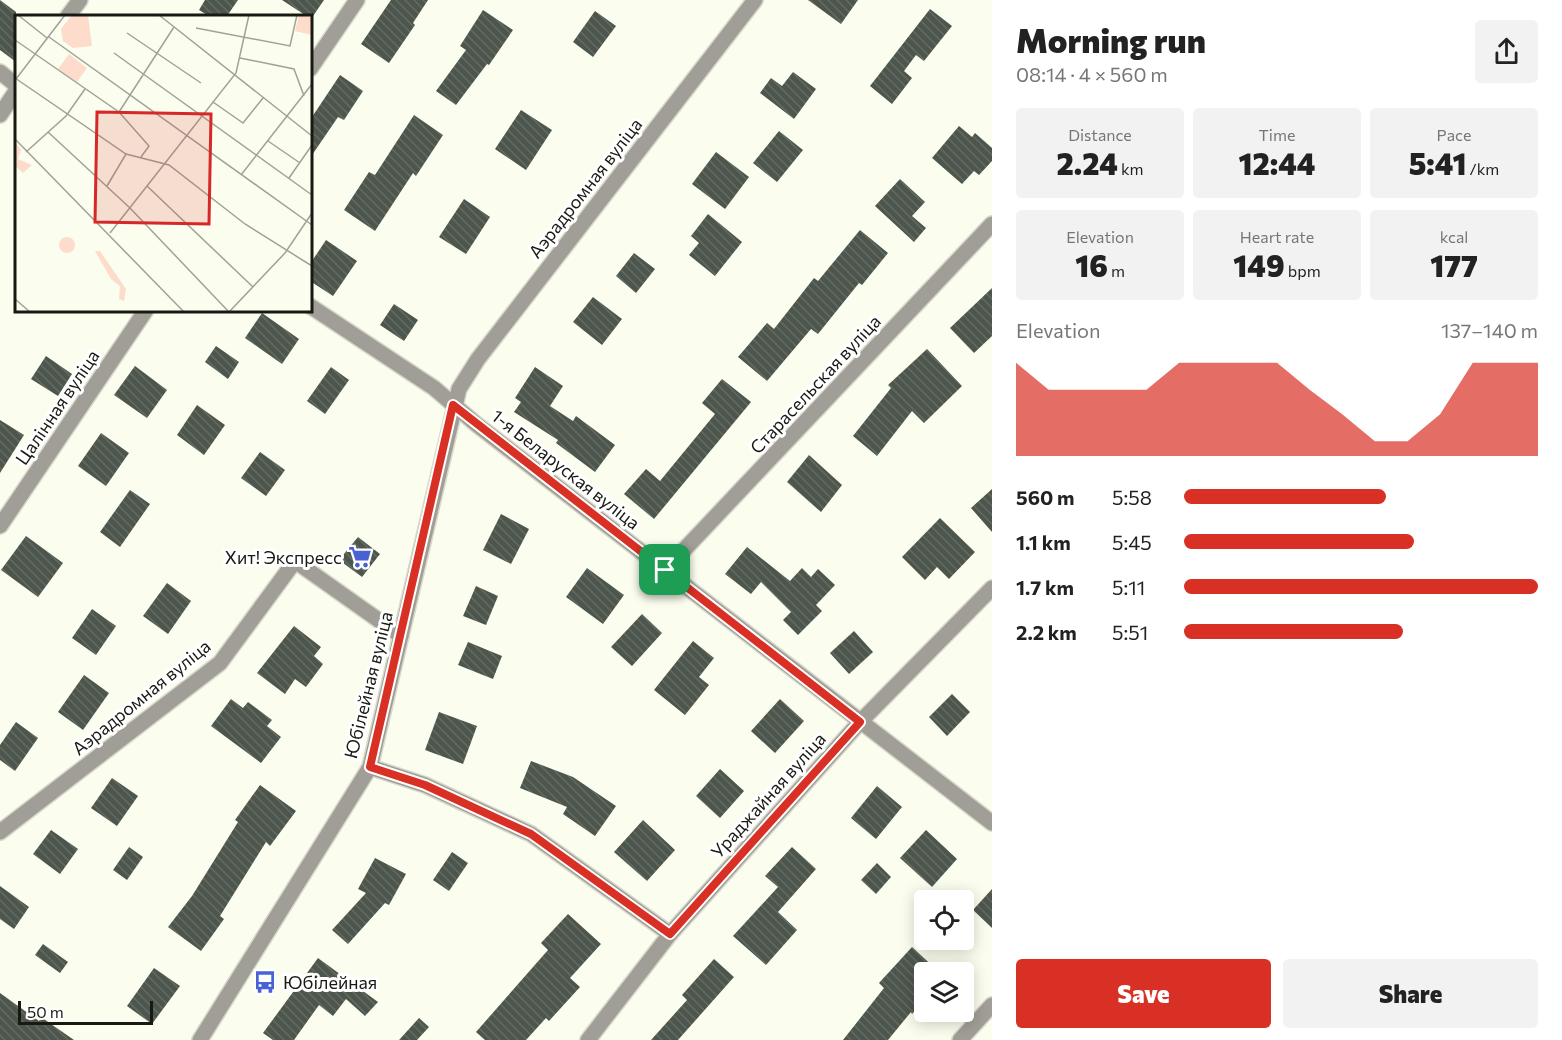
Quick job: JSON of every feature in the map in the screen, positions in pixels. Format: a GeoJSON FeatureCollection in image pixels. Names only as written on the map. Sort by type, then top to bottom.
{"type":"FeatureCollection","features":[{"type":"Feature","properties":{"kind":"street"},"geometry":{"type":"LineString","coordinates":[[69,15],[80,0]]}},
{"type":"Feature","properties":{"kind":"street"},"geometry":{"type":"LineString","coordinates":[[312,66],[357,0]]}},
{"type":"Feature","properties":{"kind":"street","name":"Аэрадромная вуліца"},"geometry":{"type":"LineString","coordinates":[[453,405],[459,389],[478,359],[754,0]]}},
{"type":"Feature","properties":{"kind":"street"},"geometry":{"type":"LineString","coordinates":[[0,72],[15,84]]}},
{"type":"Feature","properties":{"kind":"street"},"geometry":{"type":"LineString","coordinates":[[0,115],[15,92]]}},
{"type":"Feature","properties":{"kind":"street","name":"Старасельская вуліца"},"geometry":{"type":"LineString","coordinates":[[665,570],[992,224]]}},
{"type":"Feature","properties":{"kind":"street","name":"1-я Беларуская вуліца"},"geometry":{"type":"LineString","coordinates":[[312,307],[434,388],[992,823]]}},
{"type":"Feature","properties":{"kind":"street","name":"Цалінная вуліца"},"geometry":{"type":"LineString","coordinates":[[0,526],[145,312]]}},
{"type":"Feature","properties":{"kind":"street","name":"Юбілейная вуліца"},"geometry":{"type":"LineString","coordinates":[[200,1040],[370,767],[453,405]]}},
{"type":"Feature","properties":{"kind":"street","name":"Аэрадромная вуліца"},"geometry":{"type":"LineString","coordinates":[[0,832],[220,663],[295,561],[401,636]]}},
{"type":"Feature","properties":{"kind":"street","name":"Ураджайная вуліца"},"geometry":{"type":"LineString","coordinates":[[588,1040],[670,934],[860,722],[992,588]]}},
{"type":"Feature","properties":{"kind":"street"},"geometry":{"type":"LineString","coordinates":[[370,767],[425,785],[531,834],[670,934]]}},
{"type":"Feature","properties":{"kind":"street"},"geometry":{"type":"LineString","coordinates":[[960,1040],[992,1005]]}},
{"type":"Feature","properties":{"kind":"building"},"geometry":{"type":"Polygon","coordinates":[[[0,0],[16,12],[15,61],[0,50],[0,0]]]}},
{"type":"Feature","properties":{"kind":"building"},"geometry":{"type":"Polygon","coordinates":[[[205,0],[238,0],[228,15],[207,15],[199,10],[205,0]]]}},
{"type":"Feature","properties":{"kind":"building"},"geometry":{"type":"Polygon","coordinates":[[[282,0],[324,0],[312,18],[312,15],[305,15],[282,0]]]}},
{"type":"Feature","properties":{"kind":"building"},"geometry":{"type":"Polygon","coordinates":[[[391,0],[428,0],[413,23],[415,25],[389,63],[361,44],[391,0]]]}},
{"type":"Feature","properties":{"kind":"building"},"geometry":{"type":"Polygon","coordinates":[[[808,0],[858,0],[841,24],[808,0]]]}},
{"type":"Feature","properties":{"kind":"building"},"geometry":{"type":"Polygon","coordinates":[[[930,9],[952,26],[924,61],[916,55],[904,71],[912,78],[892,104],[870,86],[930,9]]]}},
{"type":"Feature","properties":{"kind":"building"},"geometry":{"type":"Polygon","coordinates":[[[483,10],[513,30],[489,65],[487,64],[456,105],[436,91],[466,50],[460,46],[483,10]]]}},
{"type":"Feature","properties":{"kind":"building"},"geometry":{"type":"Polygon","coordinates":[[[595,11],[616,26],[593,57],[573,42],[595,11]]]}},
{"type":"Feature","properties":{"kind":"building"},"geometry":{"type":"Polygon","coordinates":[[[793,72],[816,89],[794,119],[760,93],[771,78],[782,86],[793,72]]]}},
{"type":"Feature","properties":{"kind":"building"},"geometry":{"type":"Polygon","coordinates":[[[340,75],[363,91],[344,120],[338,117],[312,155],[312,117],[340,75]]]}},
{"type":"Feature","properties":{"kind":"building"},"geometry":{"type":"Polygon","coordinates":[[[521,110],[552,130],[526,170],[495,149],[521,110]]]}},
{"type":"Feature","properties":{"kind":"building"},"geometry":{"type":"Polygon","coordinates":[[[414,115],[443,135],[416,176],[413,173],[375,231],[344,210],[369,172],[375,175],[414,115]]]}},
{"type":"Feature","properties":{"kind":"building"},"geometry":{"type":"Polygon","coordinates":[[[959,126],[972,137],[975,133],[992,148],[992,161],[979,175],[974,171],[962,184],[932,158],[959,126]]]}},
{"type":"Feature","properties":{"kind":"building"},"geometry":{"type":"Polygon","coordinates":[[[779,131],[803,150],[777,182],[753,163],[779,131]]]}},
{"type":"Feature","properties":{"kind":"building"},"geometry":{"type":"Polygon","coordinates":[[[716,152],[749,177],[725,209],[692,184],[716,152]]]}},
{"type":"Feature","properties":{"kind":"building"},"geometry":{"type":"Polygon","coordinates":[[[900,179],[925,202],[912,216],[926,228],[914,242],[875,206],[900,179]]]}},
{"type":"Feature","properties":{"kind":"building"},"geometry":{"type":"Polygon","coordinates":[[[464,199],[490,217],[466,254],[439,237],[464,199]]]}},
{"type":"Feature","properties":{"kind":"building"},"geometry":{"type":"Polygon","coordinates":[[[708,214],[742,242],[715,276],[689,255],[699,243],[691,236],[708,214]]]}},
{"type":"Feature","properties":{"kind":"building"},"geometry":{"type":"Polygon","coordinates":[[[860,230],[888,253],[862,285],[859,283],[818,334],[811,329],[767,381],[738,357],[767,323],[774,329],[814,278],[818,281],[860,230]]]}},
{"type":"Feature","properties":{"kind":"building"},"geometry":{"type":"Polygon","coordinates":[[[326,240],[357,261],[333,296],[312,282],[312,261],[326,240]]]}},
{"type":"Feature","properties":{"kind":"building"},"geometry":{"type":"Polygon","coordinates":[[[634,253],[655,269],[636,293],[616,276],[634,253]]]}},
{"type":"Feature","properties":{"kind":"building"},"geometry":{"type":"Polygon","coordinates":[[[992,288],[992,336],[974,353],[950,328],[992,288]]]}},
{"type":"Feature","properties":{"kind":"building"},"geometry":{"type":"Polygon","coordinates":[[[593,297],[622,319],[602,345],[573,322],[593,297]]]}},
{"type":"Feature","properties":{"kind":"building"},"geometry":{"type":"Polygon","coordinates":[[[394,304],[418,320],[404,341],[380,325],[394,304]]]}},
{"type":"Feature","properties":{"kind":"building"},"geometry":{"type":"Polygon","coordinates":[[[262,313],[299,339],[282,364],[245,338],[262,313]]]}},
{"type":"Feature","properties":{"kind":"building"},"geometry":{"type":"Polygon","coordinates":[[[216,346],[239,362],[228,379],[205,362],[216,346]]]}},
{"type":"Feature","properties":{"kind":"building"},"geometry":{"type":"Polygon","coordinates":[[[927,349],[962,386],[924,423],[912,411],[877,456],[853,436],[891,388],[888,385],[927,349]]]}},
{"type":"Feature","properties":{"kind":"building"},"geometry":{"type":"Polygon","coordinates":[[[46,356],[72,374],[58,396],[31,379],[46,356]]]}},
{"type":"Feature","properties":{"kind":"building"},"geometry":{"type":"Polygon","coordinates":[[[135,366],[167,390],[147,418],[114,395],[135,366]]]}},
{"type":"Feature","properties":{"kind":"building"},"geometry":{"type":"Polygon","coordinates":[[[331,367],[349,380],[325,414],[307,401],[331,367]]]}},
{"type":"Feature","properties":{"kind":"building"},"geometry":{"type":"Polygon","coordinates":[[[535,367],[563,386],[550,406],[573,421],[576,416],[615,445],[595,472],[556,443],[558,440],[514,412],[521,402],[515,398],[535,367]]]}},
{"type":"Feature","properties":{"kind":"building"},"geometry":{"type":"Polygon","coordinates":[[[722,379],[751,402],[654,519],[624,494],[646,469],[660,481],[715,414],[702,403],[722,379]]]}},
{"type":"Feature","properties":{"kind":"building"},"geometry":{"type":"Polygon","coordinates":[[[197,405],[225,425],[204,455],[177,435],[197,405]]]}},
{"type":"Feature","properties":{"kind":"building"},"geometry":{"type":"Polygon","coordinates":[[[0,420],[24,435],[0,473],[0,420]]]}},
{"type":"Feature","properties":{"kind":"building"},"geometry":{"type":"Polygon","coordinates":[[[101,433],[129,453],[106,486],[78,466],[101,433]]]}},
{"type":"Feature","properties":{"kind":"building"},"geometry":{"type":"Polygon","coordinates":[[[260,452],[285,470],[266,496],[241,478],[260,452]]]}},
{"type":"Feature","properties":{"kind":"building"},"geometry":{"type":"Polygon","coordinates":[[[809,455],[842,485],[821,512],[787,482],[809,455]]]}},
{"type":"Feature","properties":{"kind":"building"},"geometry":{"type":"Polygon","coordinates":[[[992,489],[992,532],[971,508],[992,489]]]}},
{"type":"Feature","properties":{"kind":"building"},"geometry":{"type":"Polygon","coordinates":[[[130,490],[150,504],[120,547],[100,532],[130,490]]]}},
{"type":"Feature","properties":{"kind":"building"},"geometry":{"type":"Polygon","coordinates":[[[501,514],[529,529],[511,564],[483,550],[501,514]]]}},
{"type":"Feature","properties":{"kind":"building"},"geometry":{"type":"Polygon","coordinates":[[[940,518],[975,552],[949,579],[937,567],[925,580],[902,557],[940,518]]]}},
{"type":"Feature","properties":{"kind":"building"},"geometry":{"type":"Polygon","coordinates":[[[26,536],[63,563],[38,597],[1,570],[26,536]]]}},
{"type":"Feature","properties":{"kind":"building","name":"Хит! Экспресс"},"geometry":{"type":"Polygon","coordinates":[[[358,537],[380,554],[362,577],[339,560],[358,537]]]}},
{"type":"Feature","properties":{"kind":"building"},"geometry":{"type":"Polygon","coordinates":[[[747,547],[790,581],[802,568],[811,577],[818,569],[835,585],[816,605],[822,611],[798,635],[783,620],[791,612],[761,582],[751,594],[725,574],[747,547]]]}},
{"type":"Feature","properties":{"kind":"building"},"geometry":{"type":"Polygon","coordinates":[[[587,568],[624,595],[603,624],[566,597],[587,568]]]}},
{"type":"Feature","properties":{"kind":"building"},"geometry":{"type":"Polygon","coordinates":[[[167,583],[191,601],[168,634],[143,616],[167,583]]]}},
{"type":"Feature","properties":{"kind":"building"},"geometry":{"type":"Polygon","coordinates":[[[476,586],[498,596],[486,625],[463,616],[476,586]]]}},
{"type":"Feature","properties":{"kind":"building"},"geometry":{"type":"Polygon","coordinates":[[[92,609],[116,626],[96,655],[72,638],[92,609]]]}},
{"type":"Feature","properties":{"kind":"building"},"geometry":{"type":"Polygon","coordinates":[[[642,614],[662,633],[632,666],[611,647],[642,614]]]}},
{"type":"Feature","properties":{"kind":"building"},"geometry":{"type":"Polygon","coordinates":[[[294,626],[321,647],[314,656],[323,664],[306,687],[295,679],[285,694],[257,673],[294,626]]]}},
{"type":"Feature","properties":{"kind":"building"},"geometry":{"type":"Polygon","coordinates":[[[854,631],[873,652],[849,674],[830,653],[854,631]]]}},
{"type":"Feature","properties":{"kind":"building"},"geometry":{"type":"Polygon","coordinates":[[[693,641],[714,658],[699,677],[709,685],[685,715],[654,690],[693,641]]]}},
{"type":"Feature","properties":{"kind":"building"},"geometry":{"type":"Polygon","coordinates":[[[468,642],[502,656],[493,679],[458,665],[468,642]]]}},
{"type":"Feature","properties":{"kind":"building"},"geometry":{"type":"Polygon","coordinates":[[[84,675],[109,693],[83,730],[58,712],[84,675]]]}},
{"type":"Feature","properties":{"kind":"building"},"geometry":{"type":"Polygon","coordinates":[[[952,694],[970,712],[947,736],[929,717],[952,694]]]}},
{"type":"Feature","properties":{"kind":"building"},"geometry":{"type":"Polygon","coordinates":[[[231,699],[243,708],[248,702],[272,720],[267,726],[281,737],[261,763],[211,726],[231,699]]]}},
{"type":"Feature","properties":{"kind":"building"},"geometry":{"type":"Polygon","coordinates":[[[780,699],[804,721],[775,753],[751,731],[780,699]]]}},
{"type":"Feature","properties":{"kind":"building"},"geometry":{"type":"Polygon","coordinates":[[[439,712],[477,726],[463,764],[425,750],[439,712]]]}},
{"type":"Feature","properties":{"kind":"building"},"geometry":{"type":"Polygon","coordinates":[[[16,722],[38,738],[15,771],[0,760],[0,745],[16,722]]]}},
{"type":"Feature","properties":{"kind":"building"},"geometry":{"type":"Polygon","coordinates":[[[531,761],[573,777],[616,806],[595,836],[563,814],[567,807],[520,788],[531,761]]]}},
{"type":"Feature","properties":{"kind":"building"},"geometry":{"type":"Polygon","coordinates":[[[720,769],[744,791],[720,818],[696,796],[720,769]]]}},
{"type":"Feature","properties":{"kind":"building"},"geometry":{"type":"Polygon","coordinates":[[[112,778],[138,796],[117,826],[91,808],[112,778]]]}},
{"type":"Feature","properties":{"kind":"building"},"geometry":{"type":"Polygon","coordinates":[[[260,785],[296,811],[270,846],[266,842],[220,916],[224,919],[201,951],[168,927],[192,896],[238,822],[235,820],[260,785]]]}},
{"type":"Feature","properties":{"kind":"building"},"geometry":{"type":"Polygon","coordinates":[[[877,786],[902,807],[876,839],[851,818],[877,786]]]}},
{"type":"Feature","properties":{"kind":"building"},"geometry":{"type":"Polygon","coordinates":[[[643,820],[675,850],[647,881],[614,852],[643,820]]]}},
{"type":"Feature","properties":{"kind":"building"},"geometry":{"type":"Polygon","coordinates":[[[51,830],[78,849],[60,874],[33,854],[51,830]]]}},
{"type":"Feature","properties":{"kind":"building"},"geometry":{"type":"Polygon","coordinates":[[[926,830],[957,859],[932,887],[900,858],[926,830]]]}},
{"type":"Feature","properties":{"kind":"building"},"geometry":{"type":"Polygon","coordinates":[[[129,847],[143,857],[127,880],[113,870],[129,847]]]}},
{"type":"Feature","properties":{"kind":"building"},"geometry":{"type":"Polygon","coordinates":[[[792,847],[816,869],[778,912],[797,930],[766,965],[733,936],[778,887],[765,876],[792,847]]]}},
{"type":"Feature","properties":{"kind":"building"},"geometry":{"type":"Polygon","coordinates":[[[452,852],[468,863],[449,891],[433,880],[452,852]]]}},
{"type":"Feature","properties":{"kind":"building"},"geometry":{"type":"Polygon","coordinates":[[[375,858],[406,874],[389,905],[385,903],[348,944],[332,930],[366,893],[358,889],[375,858]]]}},
{"type":"Feature","properties":{"kind":"building"},"geometry":{"type":"Polygon","coordinates":[[[877,863],[891,877],[876,894],[861,880],[877,863]]]}},
{"type":"Feature","properties":{"kind":"building"},"geometry":{"type":"Polygon","coordinates":[[[0,886],[29,907],[14,929],[0,919],[0,886]]]}},
{"type":"Feature","properties":{"kind":"building"},"geometry":{"type":"Polygon","coordinates":[[[992,889],[992,928],[974,909],[992,889]]]}},
{"type":"Feature","properties":{"kind":"building"},"geometry":{"type":"Polygon","coordinates":[[[568,914],[601,944],[570,978],[580,987],[549,1021],[546,1018],[526,1040],[485,1040],[476,1032],[548,950],[541,943],[568,914]]]}},
{"type":"Feature","properties":{"kind":"building"},"geometry":{"type":"Polygon","coordinates":[[[43,944],[68,962],[60,973],[35,955],[43,944]]]}},
{"type":"Feature","properties":{"kind":"building"},"geometry":{"type":"Polygon","coordinates":[[[912,947],[928,962],[914,962],[914,1012],[912,1014],[911,1012],[888,1040],[843,1040],[884,988],[879,983],[912,947]]]}},
{"type":"Feature","properties":{"kind":"building"},"geometry":{"type":"Polygon","coordinates":[[[318,958],[378,1002],[365,1016],[346,999],[333,1016],[319,1005],[294,1040],[273,1040],[263,1033],[318,958]]]}},
{"type":"Feature","properties":{"kind":"building"},"geometry":{"type":"Polygon","coordinates":[[[714,959],[734,977],[678,1040],[651,1040],[687,1000],[682,995],[714,959]]]}},
{"type":"Feature","properties":{"kind":"building"},"geometry":{"type":"Polygon","coordinates":[[[154,968],[180,986],[152,1024],[127,1006],[154,968]]]}},
{"type":"Feature","properties":{"kind":"building"},"geometry":{"type":"Polygon","coordinates":[[[0,993],[39,1021],[41,1017],[74,1040],[0,1040],[0,993]]]}},
{"type":"Feature","properties":{"kind":"building"},"geometry":{"type":"Polygon","coordinates":[[[419,1018],[429,1027],[417,1040],[399,1040],[419,1018]]]}},
{"type":"Feature","properties":{"kind":"place","name":"Хит! Экспресс"},"geometry":{"type":"Point","coordinates":[360,557]}},
{"type":"Feature","properties":{"kind":"place","name":"Юбілейная"},"geometry":{"type":"Point","coordinates":[265,982]}},
{"type":"Feature","properties":{"kind":"route"},"geometry":{"type":"LineString","coordinates":[[453,405],[665,570],[860,722],[670,934],[531,834],[425,785],[370,767],[453,405]]}}]}
